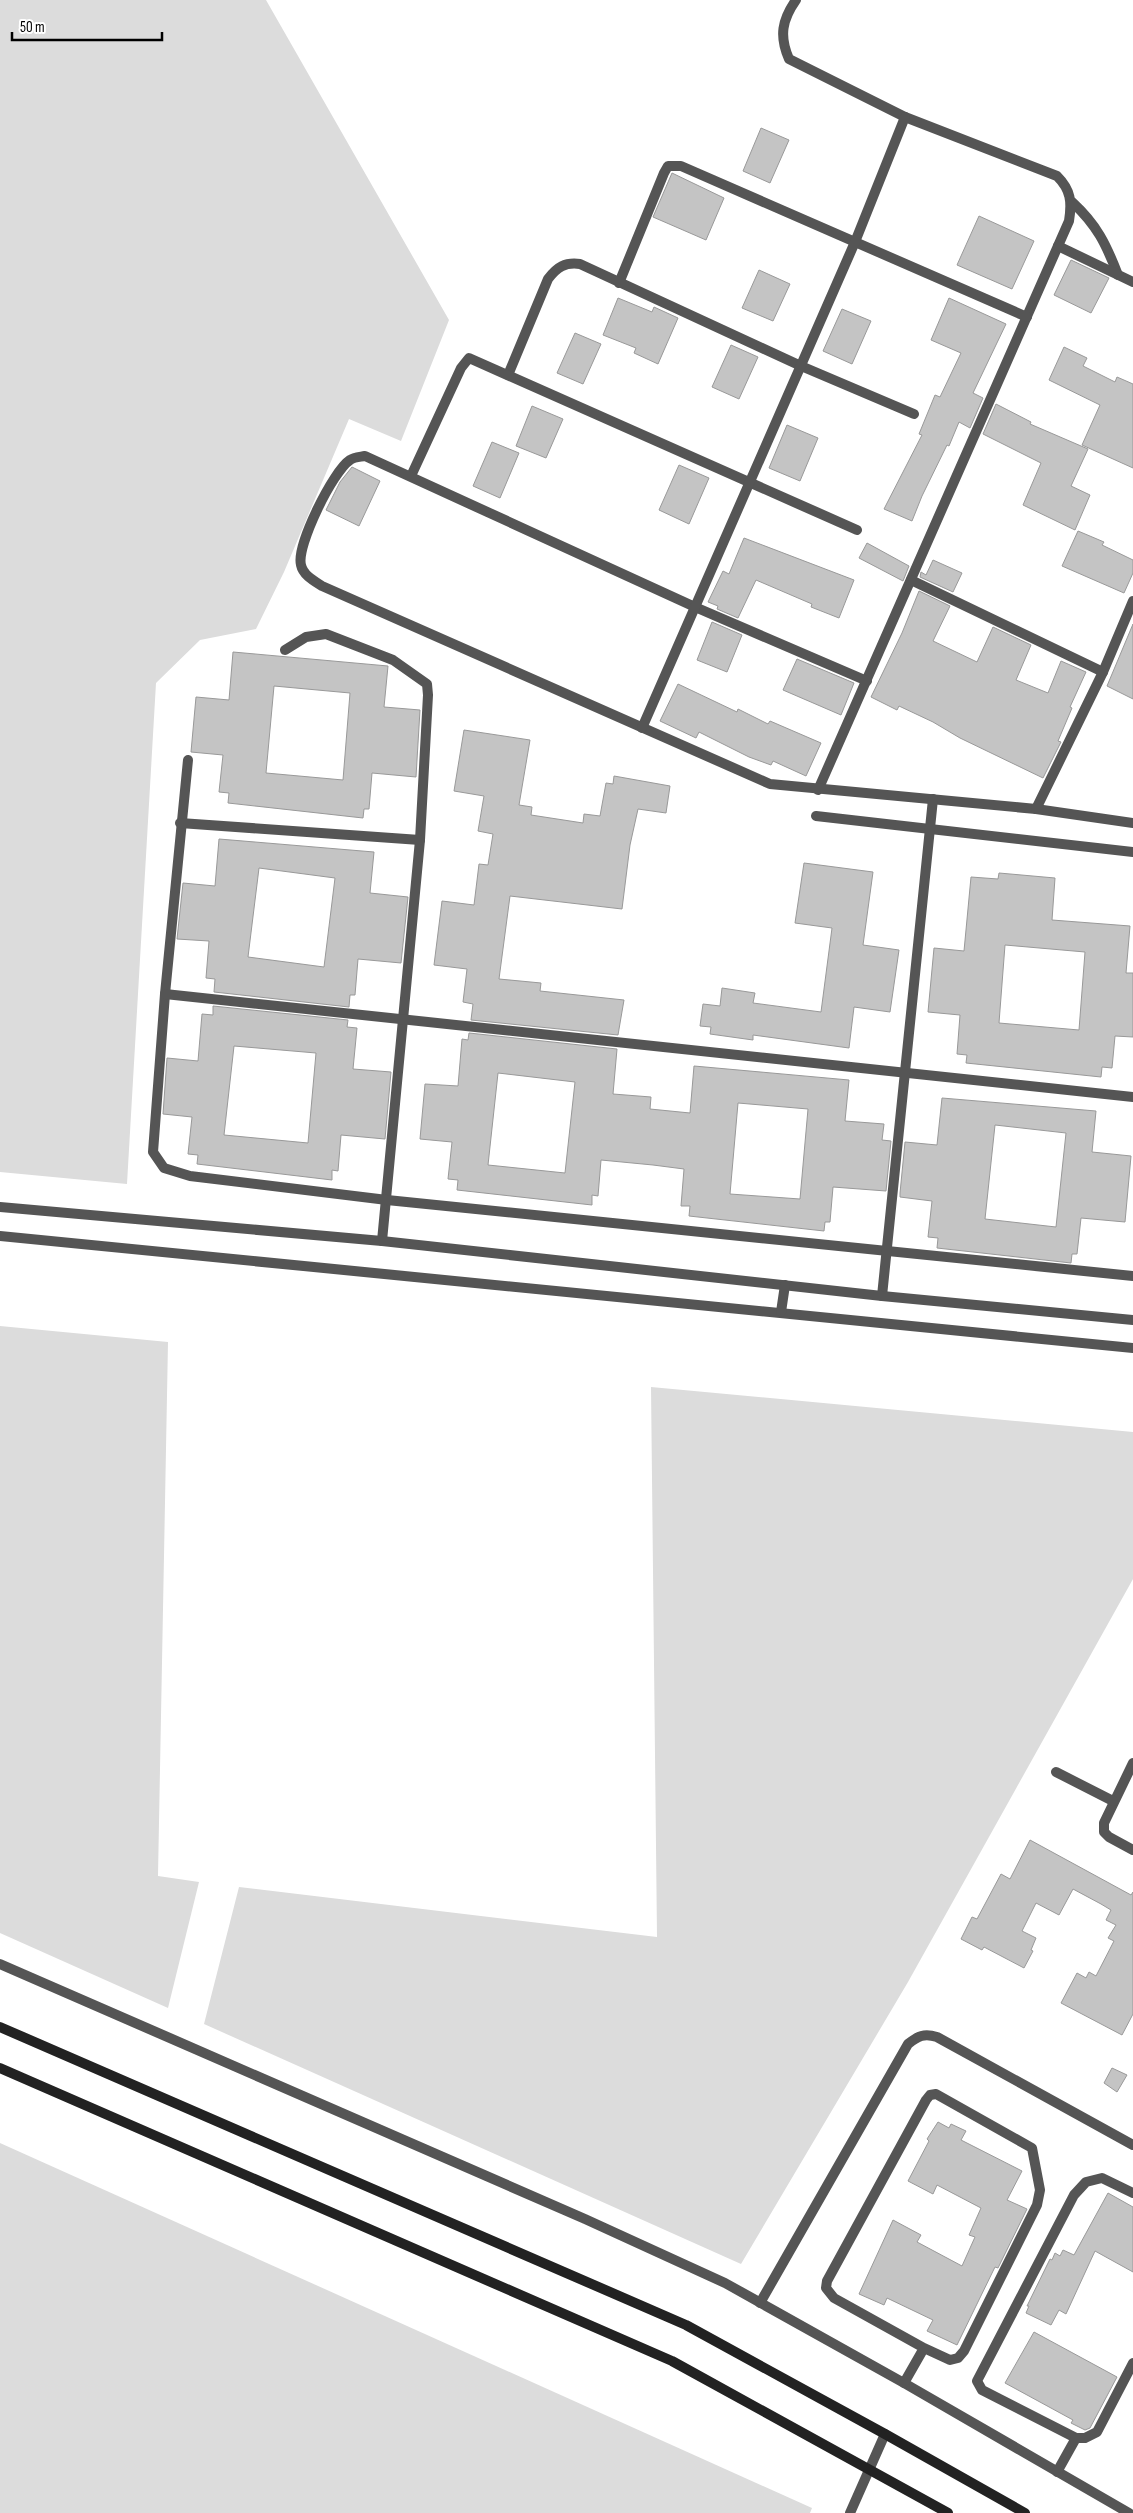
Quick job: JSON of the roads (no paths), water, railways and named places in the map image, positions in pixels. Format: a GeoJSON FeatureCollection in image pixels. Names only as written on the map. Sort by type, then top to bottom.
{"type":"FeatureCollection","features":[{"type":"Feature","properties":{"kind":"main road"},"geometry":{"type":"LineString","coordinates":[[0,2027],[686,2326],[885,2434],[1025,2513]]}},
{"type":"Feature","properties":{"kind":"main road"},"geometry":{"type":"LineString","coordinates":[[0,2068],[672,2362],[870,2468],[948,2513]]}},
{"type":"Feature","properties":{"kind":"street"},"geometry":{"type":"LineString","coordinates":[[796,0],[781,30],[783,46],[788,59],[905,117],[1057,176],[1064,184],[1072,202],[1088,216],[1100,232],[1118,275]]}},
{"type":"Feature","properties":{"kind":"street"},"geometry":{"type":"LineString","coordinates":[[642,728],[855,242],[905,117]]}},
{"type":"Feature","properties":{"kind":"street"},"geometry":{"type":"LineString","coordinates":[[619,283],[664,173],[668,166],[674,165],[1027,316]]}},
{"type":"Feature","properties":{"kind":"street"},"geometry":{"type":"LineString","coordinates":[[818,790],[1069,221],[1072,202]]}},
{"type":"Feature","properties":{"kind":"street"},"geometry":{"type":"LineString","coordinates":[[1058,246],[1133,282]]}},
{"type":"Feature","properties":{"kind":"street"},"geometry":{"type":"LineString","coordinates":[[508,375],[548,279],[555,269],[572,263],[580,264],[801,366],[914,414]]}},
{"type":"Feature","properties":{"kind":"street"},"geometry":{"type":"LineString","coordinates":[[411,476],[464,362],[469,358],[476,359],[857,530]]}},
{"type":"Feature","properties":{"kind":"street"},"geometry":{"type":"LineString","coordinates":[[866,681],[695,607],[365,456],[351,458],[340,469],[328,487],[299,554],[301,567],[308,577],[322,586],[770,784],[1036,809],[1133,823]]}},
{"type":"Feature","properties":{"kind":"street"},"geometry":{"type":"LineString","coordinates":[[911,580],[1103,672]]}},
{"type":"Feature","properties":{"kind":"street"},"geometry":{"type":"LineString","coordinates":[[1036,809],[1103,672],[1133,601]]}},
{"type":"Feature","properties":{"kind":"street"},"geometry":{"type":"LineString","coordinates":[[286,650],[306,637],[326,634],[393,660],[427,684],[420,840],[382,1241]]}},
{"type":"Feature","properties":{"kind":"street"},"geometry":{"type":"LineString","coordinates":[[188,760],[180,823],[153,1152],[164,1168],[190,1176],[387,1200],[1133,1276]]}},
{"type":"Feature","properties":{"kind":"street"},"geometry":{"type":"LineString","coordinates":[[882,1296],[933,799]]}},
{"type":"Feature","properties":{"kind":"street"},"geometry":{"type":"LineString","coordinates":[[816,816],[1133,852]]}},
{"type":"Feature","properties":{"kind":"street"},"geometry":{"type":"LineString","coordinates":[[180,823],[420,840]]}},
{"type":"Feature","properties":{"kind":"street"},"geometry":{"type":"LineString","coordinates":[[165,994],[1133,1097]]}},
{"type":"Feature","properties":{"kind":"street"},"geometry":{"type":"LineString","coordinates":[[0,1207],[382,1241],[882,1296],[1133,1320]]}},
{"type":"Feature","properties":{"kind":"street"},"geometry":{"type":"LineString","coordinates":[[0,1236],[781,1312],[879,1325],[1133,1348]]}},
{"type":"Feature","properties":{"kind":"street"},"geometry":{"type":"LineString","coordinates":[[781,1312],[785,1284]]}},
{"type":"Feature","properties":{"kind":"street"},"geometry":{"type":"LineString","coordinates":[[1133,1763],[1104,1823],[1104,1832],[1109,1837],[1133,1850]]}},
{"type":"Feature","properties":{"kind":"street"},"geometry":{"type":"LineString","coordinates":[[1056,1772],[1113,1801]]}},
{"type":"Feature","properties":{"kind":"street"},"geometry":{"type":"LineString","coordinates":[[0,1964],[585,2219],[725,2283],[904,2383],[1129,2513]]}},
{"type":"Feature","properties":{"kind":"street"},"geometry":{"type":"LineString","coordinates":[[760,2303],[908,2044],[916,2037],[927,2034],[937,2037],[1133,2145]]}},
{"type":"Feature","properties":{"kind":"street"},"geometry":{"type":"LineString","coordinates":[[936,2094],[1032,2148],[1040,2190],[1037,2205],[964,2351],[958,2358],[950,2360],[924,2348],[834,2298],[826,2288],[827,2282],[926,2100],[936,2094]]}},
{"type":"Feature","properties":{"kind":"street"},"geometry":{"type":"LineString","coordinates":[[1133,2193],[1102,2178],[1086,2182],[1074,2195],[977,2381],[982,2390],[1076,2438],[1091,2436],[1102,2425],[1133,2363]]}},
{"type":"Feature","properties":{"kind":"street"},"geometry":{"type":"LineString","coordinates":[[904,2383],[924,2348]]}},
{"type":"Feature","properties":{"kind":"street"},"geometry":{"type":"LineString","coordinates":[[850,2513],[885,2434]]}},
{"type":"Feature","properties":{"kind":"street"},"geometry":{"type":"LineString","coordinates":[[1057,2472],[1076,2438]]}}]}
